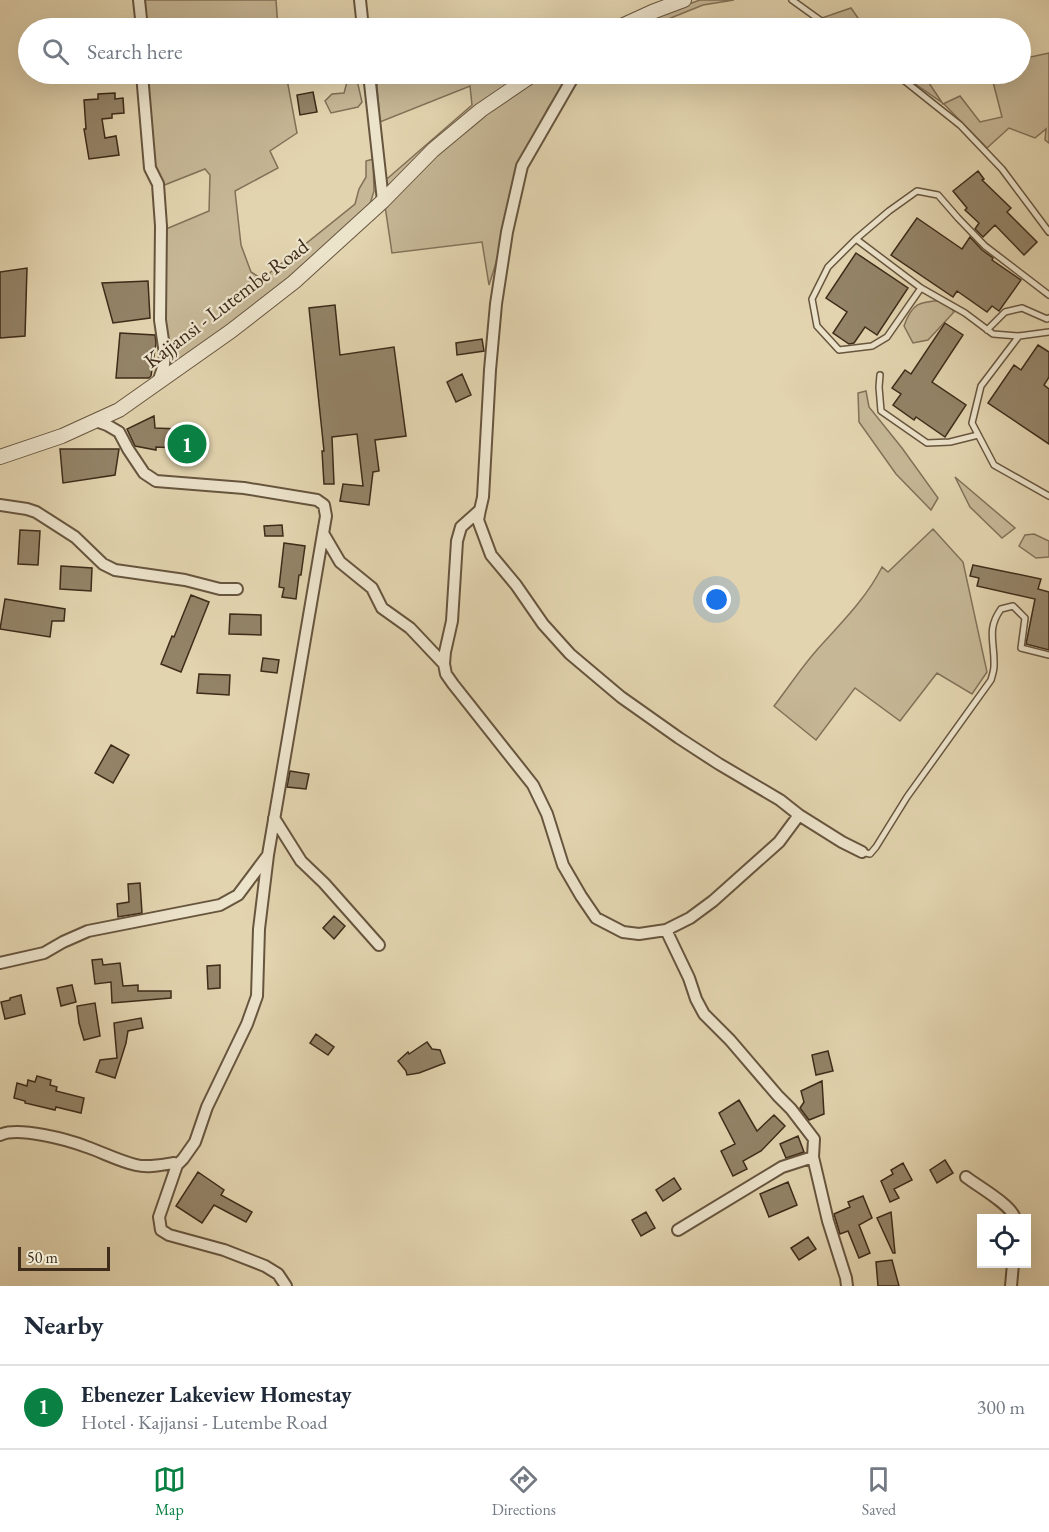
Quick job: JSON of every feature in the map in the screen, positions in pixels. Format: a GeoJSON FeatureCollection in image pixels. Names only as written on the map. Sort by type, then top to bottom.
{"type":"FeatureCollection","features":[{"type":"Feature","properties":{"kind":"street"},"geometry":{"type":"LineString","coordinates":[[139,0],[141,18]]}},
{"type":"Feature","properties":{"kind":"street"},"geometry":{"type":"LineString","coordinates":[[360,0],[362,18]]}},
{"type":"Feature","properties":{"kind":"street"},"geometry":{"type":"LineString","coordinates":[[638,18],[684,0]]}},
{"type":"Feature","properties":{"kind":"street"},"geometry":{"type":"LineString","coordinates":[[143,84],[150,168],[157,180],[160,202],[160,321],[165,354],[158,382]]}},
{"type":"Feature","properties":{"kind":"street"},"geometry":{"type":"LineString","coordinates":[[370,84],[383,201]]}},
{"type":"Feature","properties":{"kind":"street","name":"Kajjansi - Lutembe Road"},"geometry":{"type":"LineString","coordinates":[[0,457],[62,436],[119,410],[138,398],[294,282],[383,201],[433,150],[481,110],[519,84]]}},
{"type":"Feature","properties":{"kind":"street"},"geometry":{"type":"LineString","coordinates":[[569,84],[522,166],[507,232],[496,304],[483,497],[478,520],[491,555],[516,585],[543,624],[570,654],[621,697],[719,764],[780,800],[842,842],[862,852]]}},
{"type":"Feature","properties":{"kind":"street"},"geometry":{"type":"LineString","coordinates":[[96,421],[119,432],[144,473],[156,481],[244,488],[317,500],[324,505],[326,516],[268,855],[259,928],[257,996],[247,1024],[207,1107],[195,1142],[177,1165],[159,1217],[161,1230],[169,1235],[224,1250],[265,1266],[278,1274],[286,1286]]}},
{"type":"Feature","properties":{"kind":"street"},"geometry":{"type":"LineString","coordinates":[[0,505],[36,512],[75,537],[104,564],[114,570],[185,580],[220,589],[237,589]]}},
{"type":"Feature","properties":{"kind":"street"},"geometry":{"type":"LineString","coordinates":[[480,510],[461,527],[456,541],[452,621],[444,664],[446,674],[532,785],[547,814],[563,865],[596,918],[623,932],[639,934],[666,930],[690,918],[713,901],[779,842],[799,815]]}},
{"type":"Feature","properties":{"kind":"street"},"geometry":{"type":"LineString","coordinates":[[323,533],[340,562],[372,588],[382,608],[410,628],[444,664]]}},
{"type":"Feature","properties":{"kind":"street"},"geometry":{"type":"LineString","coordinates":[[274,818],[302,861],[379,945]]}},
{"type":"Feature","properties":{"kind":"street"},"geometry":{"type":"LineString","coordinates":[[0,963],[44,953],[88,931],[220,905],[238,895],[268,855]]}},
{"type":"Feature","properties":{"kind":"street"},"geometry":{"type":"LineString","coordinates":[[666,930],[704,1014],[801,1120],[814,1139],[813,1157],[828,1221],[846,1278],[846,1286]]}},
{"type":"Feature","properties":{"kind":"street"},"geometry":{"type":"LineString","coordinates":[[0,1135],[16,1132],[38,1134],[85,1146],[138,1166],[149,1167],[174,1163],[177,1165]]}},
{"type":"Feature","properties":{"kind":"street"},"geometry":{"type":"LineString","coordinates":[[678,1230],[782,1167],[813,1157]]}},
{"type":"Feature","properties":{"kind":"street"},"geometry":{"type":"LineString","coordinates":[[966,1177],[1013,1214]]}},
{"type":"Feature","properties":{"kind":"street"},"geometry":{"type":"LineString","coordinates":[[1011,1286],[1013,1268]]}},
{"type":"Feature","properties":{"kind":"lane"},"geometry":{"type":"LineString","coordinates":[[792,0],[817,18]]}},
{"type":"Feature","properties":{"kind":"lane"},"geometry":{"type":"LineString","coordinates":[[909,84],[960,124],[1002,169],[1049,232]]}},
{"type":"Feature","properties":{"kind":"lane"},"geometry":{"type":"LineString","coordinates":[[921,288],[887,337],[872,346],[839,350],[817,326],[812,299],[828,267],[889,211],[917,192],[938,195],[986,246],[1049,295]]}},
{"type":"Feature","properties":{"kind":"lane"},"geometry":{"type":"LineString","coordinates":[[856,239],[921,288],[993,334],[1019,336],[1049,332]]}},
{"type":"Feature","properties":{"kind":"lane"},"geometry":{"type":"LineString","coordinates":[[987,330],[1005,312],[1022,308],[1049,318]]}},
{"type":"Feature","properties":{"kind":"lane"},"geometry":{"type":"LineString","coordinates":[[1019,336],[981,386],[972,423],[994,465],[1049,496]]}},
{"type":"Feature","properties":{"kind":"lane"},"geometry":{"type":"LineString","coordinates":[[880,375],[882,411],[927,443],[951,442],[978,435]]}},
{"type":"Feature","properties":{"kind":"lane"},"geometry":{"type":"LineString","coordinates":[[862,852],[870,854],[876,847],[907,797],[991,680],[994,667],[992,636],[994,619],[1001,609],[1013,606],[1025,618],[1021,648],[1049,655]]}},
{"type":"Feature","properties":{"kind":"shaded area"},"geometry":{"type":"Polygon","coordinates":[[[143,0],[276,0],[277,18],[145,18],[143,0]]]}},
{"type":"Feature","properties":{"kind":"shaded area"},"geometry":{"type":"Polygon","coordinates":[[[700,0],[734,0],[703,5],[671,18],[649,18],[700,0]]]}},
{"type":"Feature","properties":{"kind":"shaded area"},"geometry":{"type":"Polygon","coordinates":[[[851,8],[858,18],[822,18],[851,8]]]}},
{"type":"Feature","properties":{"kind":"shaded area"},"geometry":{"type":"Polygon","coordinates":[[[1049,53],[1049,143],[1045,140],[1046,129],[1035,138],[1009,128],[987,148],[944,104],[960,96],[980,122],[1002,117],[994,84],[1031,84],[1031,57],[1049,53]]]}},
{"type":"Feature","properties":{"kind":"shaded area"},"geometry":{"type":"Polygon","coordinates":[[[149,84],[288,84],[297,133],[270,151],[278,168],[235,191],[241,245],[251,272],[262,279],[355,204],[359,189],[366,177],[366,161],[373,159],[374,191],[370,204],[357,217],[268,296],[165,370],[170,358],[164,325],[166,229],[209,211],[210,175],[205,169],[162,186],[153,164],[149,84]]]}},
{"type":"Feature","properties":{"kind":"shaded area"},"geometry":{"type":"Polygon","coordinates":[[[346,84],[358,84],[362,102],[358,107],[331,113],[325,101],[332,94],[344,93],[346,84]]]}},
{"type":"Feature","properties":{"kind":"shaded area"},"geometry":{"type":"Polygon","coordinates":[[[377,84],[515,84],[388,185],[384,182],[384,177],[388,178],[472,105],[470,86],[380,122],[377,84]]]}},
{"type":"Feature","properties":{"kind":"shaded area"},"geometry":{"type":"Polygon","coordinates":[[[528,84],[564,84],[548,108],[517,170],[489,285],[482,242],[392,253],[385,206],[436,155],[513,92],[528,84]]]}},
{"type":"Feature","properties":{"kind":"shaded area"},"geometry":{"type":"Polygon","coordinates":[[[915,84],[930,84],[942,103],[915,84]]]}},
{"type":"Feature","properties":{"kind":"shaded area"},"geometry":{"type":"Polygon","coordinates":[[[946,300],[954,312],[928,340],[913,343],[904,326],[911,311],[925,302],[946,300]]]}},
{"type":"Feature","properties":{"kind":"shaded area"},"geometry":{"type":"Polygon","coordinates":[[[866,391],[869,407],[938,498],[931,510],[896,474],[859,422],[858,393],[866,391]]]}},
{"type":"Feature","properties":{"kind":"shaded area"},"geometry":{"type":"Polygon","coordinates":[[[955,477],[1015,528],[1002,538],[970,507],[955,477]]]}},
{"type":"Feature","properties":{"kind":"shaded area"},"geometry":{"type":"Polygon","coordinates":[[[933,529],[963,562],[987,672],[972,694],[937,673],[900,721],[855,688],[816,740],[774,706],[810,658],[860,601],[882,567],[888,572],[933,529]]]}},
{"type":"Feature","properties":{"kind":"shaded area"},"geometry":{"type":"Polygon","coordinates":[[[1034,534],[1049,541],[1049,557],[1036,558],[1019,546],[1025,535],[1034,534]]]}},
{"type":"Feature","properties":{"kind":"building"},"geometry":{"type":"Polygon","coordinates":[[[313,92],[317,112],[300,115],[297,95],[313,92]]]}},
{"type":"Feature","properties":{"kind":"building"},"geometry":{"type":"Polygon","coordinates":[[[115,93],[115,99],[123,98],[124,113],[112,114],[112,118],[102,119],[105,138],[116,136],[119,155],[89,159],[84,129],[86,129],[84,100],[98,99],[98,94],[115,93]]]}},
{"type":"Feature","properties":{"kind":"building"},"geometry":{"type":"Polygon","coordinates":[[[978,171],[984,179],[982,180],[1011,208],[1007,212],[1037,242],[1024,255],[995,225],[983,237],[975,229],[979,223],[965,210],[967,208],[953,191],[978,171]]]}},
{"type":"Feature","properties":{"kind":"building"},"geometry":{"type":"Polygon","coordinates":[[[917,218],[962,249],[970,237],[993,258],[992,260],[1021,280],[999,311],[992,306],[987,312],[957,291],[953,297],[891,255],[917,218]]]}},
{"type":"Feature","properties":{"kind":"building"},"geometry":{"type":"Polygon","coordinates":[[[856,253],[908,288],[877,335],[865,327],[854,343],[849,344],[833,333],[847,312],[826,298],[856,253]]]}},
{"type":"Feature","properties":{"kind":"building"},"geometry":{"type":"Polygon","coordinates":[[[27,268],[25,336],[0,338],[0,272],[27,268]]]}},
{"type":"Feature","properties":{"kind":"building"},"geometry":{"type":"Polygon","coordinates":[[[148,281],[150,318],[113,323],[102,283],[148,281]]]}},
{"type":"Feature","properties":{"kind":"building"},"geometry":{"type":"Polygon","coordinates":[[[335,305],[340,355],[394,347],[406,436],[375,440],[379,471],[373,472],[369,505],[340,501],[343,484],[363,486],[357,434],[332,437],[334,484],[324,484],[322,451],[324,451],[309,308],[335,305]]]}},
{"type":"Feature","properties":{"kind":"building"},"geometry":{"type":"Polygon","coordinates":[[[945,323],[963,335],[932,382],[966,405],[945,437],[916,417],[914,420],[893,405],[901,394],[892,388],[905,370],[911,374],[945,323]]]}},
{"type":"Feature","properties":{"kind":"building"},"geometry":{"type":"Polygon","coordinates":[[[120,333],[155,335],[156,343],[149,378],[116,378],[120,333]]]}},
{"type":"Feature","properties":{"kind":"building"},"geometry":{"type":"Polygon","coordinates":[[[482,339],[484,351],[457,355],[456,343],[482,339]]]}},
{"type":"Feature","properties":{"kind":"building"},"geometry":{"type":"Polygon","coordinates":[[[1038,345],[1049,352],[1049,377],[1044,385],[1049,389],[1049,444],[988,403],[1014,365],[1021,370],[1038,345]]]}},
{"type":"Feature","properties":{"kind":"building"},"geometry":{"type":"Polygon","coordinates":[[[462,374],[471,395],[456,402],[447,382],[462,374]]]}},
{"type":"Feature","properties":{"kind":"building"},"geometry":{"type":"Polygon","coordinates":[[[154,416],[155,428],[202,430],[205,454],[184,454],[183,451],[177,451],[177,448],[156,447],[156,450],[135,446],[127,429],[154,416]]]}},
{"type":"Feature","properties":{"kind":"building"},"geometry":{"type":"Polygon","coordinates":[[[60,449],[119,449],[115,475],[63,483],[60,449]]]}},
{"type":"Feature","properties":{"kind":"building"},"geometry":{"type":"Polygon","coordinates":[[[282,525],[283,536],[265,536],[264,526],[282,525]]]}},
{"type":"Feature","properties":{"kind":"building"},"geometry":{"type":"Polygon","coordinates":[[[20,530],[40,531],[38,565],[18,564],[20,530]]]}},
{"type":"Feature","properties":{"kind":"building"},"geometry":{"type":"Polygon","coordinates":[[[284,543],[305,546],[296,599],[282,597],[284,588],[279,587],[284,543]]]}},
{"type":"Feature","properties":{"kind":"building"},"geometry":{"type":"Polygon","coordinates":[[[973,565],[1041,579],[1038,589],[1049,592],[1049,650],[1026,644],[1035,599],[977,586],[979,578],[970,576],[973,565]]]}},
{"type":"Feature","properties":{"kind":"building"},"geometry":{"type":"Polygon","coordinates":[[[61,566],[92,568],[91,591],[60,589],[61,566]]]}},
{"type":"Feature","properties":{"kind":"building"},"geometry":{"type":"Polygon","coordinates":[[[191,595],[209,602],[181,672],[161,664],[191,595]]]}},
{"type":"Feature","properties":{"kind":"building"},"geometry":{"type":"Polygon","coordinates":[[[5,599],[65,609],[64,621],[52,621],[50,637],[0,629],[5,599]]]}},
{"type":"Feature","properties":{"kind":"building"},"geometry":{"type":"Polygon","coordinates":[[[230,614],[261,615],[261,635],[229,634],[230,614]]]}},
{"type":"Feature","properties":{"kind":"building"},"geometry":{"type":"Polygon","coordinates":[[[263,658],[279,660],[277,673],[261,671],[263,658]]]}},
{"type":"Feature","properties":{"kind":"building"},"geometry":{"type":"Polygon","coordinates":[[[199,674],[230,675],[229,695],[197,693],[199,674]]]}},
{"type":"Feature","properties":{"kind":"building"},"geometry":{"type":"Polygon","coordinates":[[[111,745],[129,755],[113,783],[95,773],[111,745]]]}},
{"type":"Feature","properties":{"kind":"building"},"geometry":{"type":"Polygon","coordinates":[[[290,771],[309,774],[306,789],[287,787],[290,771]]]}},
{"type":"Feature","properties":{"kind":"building"},"geometry":{"type":"Polygon","coordinates":[[[140,883],[142,913],[118,917],[117,904],[129,902],[128,884],[140,883]]]}},
{"type":"Feature","properties":{"kind":"building"},"geometry":{"type":"Polygon","coordinates":[[[334,916],[345,926],[334,939],[323,928],[334,916]]]}},
{"type":"Feature","properties":{"kind":"building"},"geometry":{"type":"Polygon","coordinates":[[[102,959],[103,965],[120,963],[123,986],[138,985],[138,991],[171,991],[171,998],[112,1003],[111,982],[95,984],[92,960],[102,959]]]}},
{"type":"Feature","properties":{"kind":"building"},"geometry":{"type":"Polygon","coordinates":[[[220,965],[220,988],[208,989],[207,966],[220,965]]]}},
{"type":"Feature","properties":{"kind":"building"},"geometry":{"type":"Polygon","coordinates":[[[72,985],[76,1002],[61,1006],[57,988],[72,985]]]}},
{"type":"Feature","properties":{"kind":"building"},"geometry":{"type":"Polygon","coordinates":[[[21,995],[25,1014],[5,1019],[1,1002],[21,995]]]}},
{"type":"Feature","properties":{"kind":"building"},"geometry":{"type":"Polygon","coordinates":[[[95,1003],[100,1036],[84,1040],[77,1006],[95,1003]]]}},
{"type":"Feature","properties":{"kind":"building"},"geometry":{"type":"Polygon","coordinates":[[[141,1018],[143,1028],[128,1031],[115,1078],[96,1072],[100,1060],[117,1058],[114,1023],[141,1018]]]}},
{"type":"Feature","properties":{"kind":"building"},"geometry":{"type":"Polygon","coordinates":[[[316,1034],[334,1047],[328,1055],[310,1043],[316,1034]]]}},
{"type":"Feature","properties":{"kind":"building"},"geometry":{"type":"Polygon","coordinates":[[[427,1042],[432,1049],[440,1050],[445,1063],[407,1075],[398,1061],[408,1052],[409,1054],[427,1042]]]}},
{"type":"Feature","properties":{"kind":"building"},"geometry":{"type":"Polygon","coordinates":[[[828,1051],[833,1071],[816,1075],[812,1055],[828,1051]]]}},
{"type":"Feature","properties":{"kind":"building"},"geometry":{"type":"Polygon","coordinates":[[[37,1076],[51,1080],[50,1085],[57,1087],[56,1091],[84,1098],[81,1113],[56,1107],[55,1110],[14,1098],[17,1083],[27,1086],[28,1080],[35,1082],[37,1076]]]}},
{"type":"Feature","properties":{"kind":"building"},"geometry":{"type":"Polygon","coordinates":[[[822,1081],[824,1114],[809,1120],[800,1108],[804,1102],[801,1091],[822,1081]]]}},
{"type":"Feature","properties":{"kind":"building"},"geometry":{"type":"Polygon","coordinates":[[[739,1100],[757,1131],[774,1115],[785,1126],[761,1151],[743,1161],[747,1169],[733,1176],[721,1151],[735,1144],[719,1113],[739,1100]]]}},
{"type":"Feature","properties":{"kind":"building"},"geometry":{"type":"Polygon","coordinates":[[[798,1136],[804,1152],[786,1158],[780,1144],[798,1136]]]}},
{"type":"Feature","properties":{"kind":"building"},"geometry":{"type":"Polygon","coordinates":[[[945,1160],[953,1173],[937,1183],[930,1170],[945,1160]]]}},
{"type":"Feature","properties":{"kind":"building"},"geometry":{"type":"Polygon","coordinates":[[[903,1163],[912,1180],[894,1189],[899,1198],[890,1202],[881,1181],[893,1174],[891,1170],[903,1163]]]}},
{"type":"Feature","properties":{"kind":"building"},"geometry":{"type":"Polygon","coordinates":[[[198,1172],[224,1190],[221,1195],[252,1212],[246,1222],[214,1205],[202,1223],[176,1206],[198,1172]]]}},
{"type":"Feature","properties":{"kind":"building"},"geometry":{"type":"Polygon","coordinates":[[[674,1178],[681,1189],[663,1201],[656,1190],[674,1178]]]}},
{"type":"Feature","properties":{"kind":"building"},"geometry":{"type":"Polygon","coordinates":[[[788,1182],[797,1205],[769,1217],[760,1194],[788,1182]]]}},
{"type":"Feature","properties":{"kind":"building"},"geometry":{"type":"Polygon","coordinates":[[[863,1196],[872,1218],[859,1225],[870,1253],[859,1258],[848,1231],[840,1234],[834,1214],[850,1207],[848,1202],[863,1196]]]}},
{"type":"Feature","properties":{"kind":"building"},"geometry":{"type":"Polygon","coordinates":[[[646,1212],[655,1228],[641,1236],[632,1220],[646,1212]]]}},
{"type":"Feature","properties":{"kind":"building"},"geometry":{"type":"Polygon","coordinates":[[[891,1212],[895,1253],[877,1218],[891,1212]]]}},
{"type":"Feature","properties":{"kind":"building"},"geometry":{"type":"Polygon","coordinates":[[[808,1237],[816,1249],[799,1260],[791,1248],[808,1237]]]}},
{"type":"Feature","properties":{"kind":"building"},"geometry":{"type":"Polygon","coordinates":[[[892,1260],[899,1286],[878,1286],[876,1262],[892,1260]]]}},
{"type":"Feature","properties":{"kind":"place","name":"Ebenezer Lakeview Homestay"},"geometry":{"type":"Point","coordinates":[187,444]}}]}
